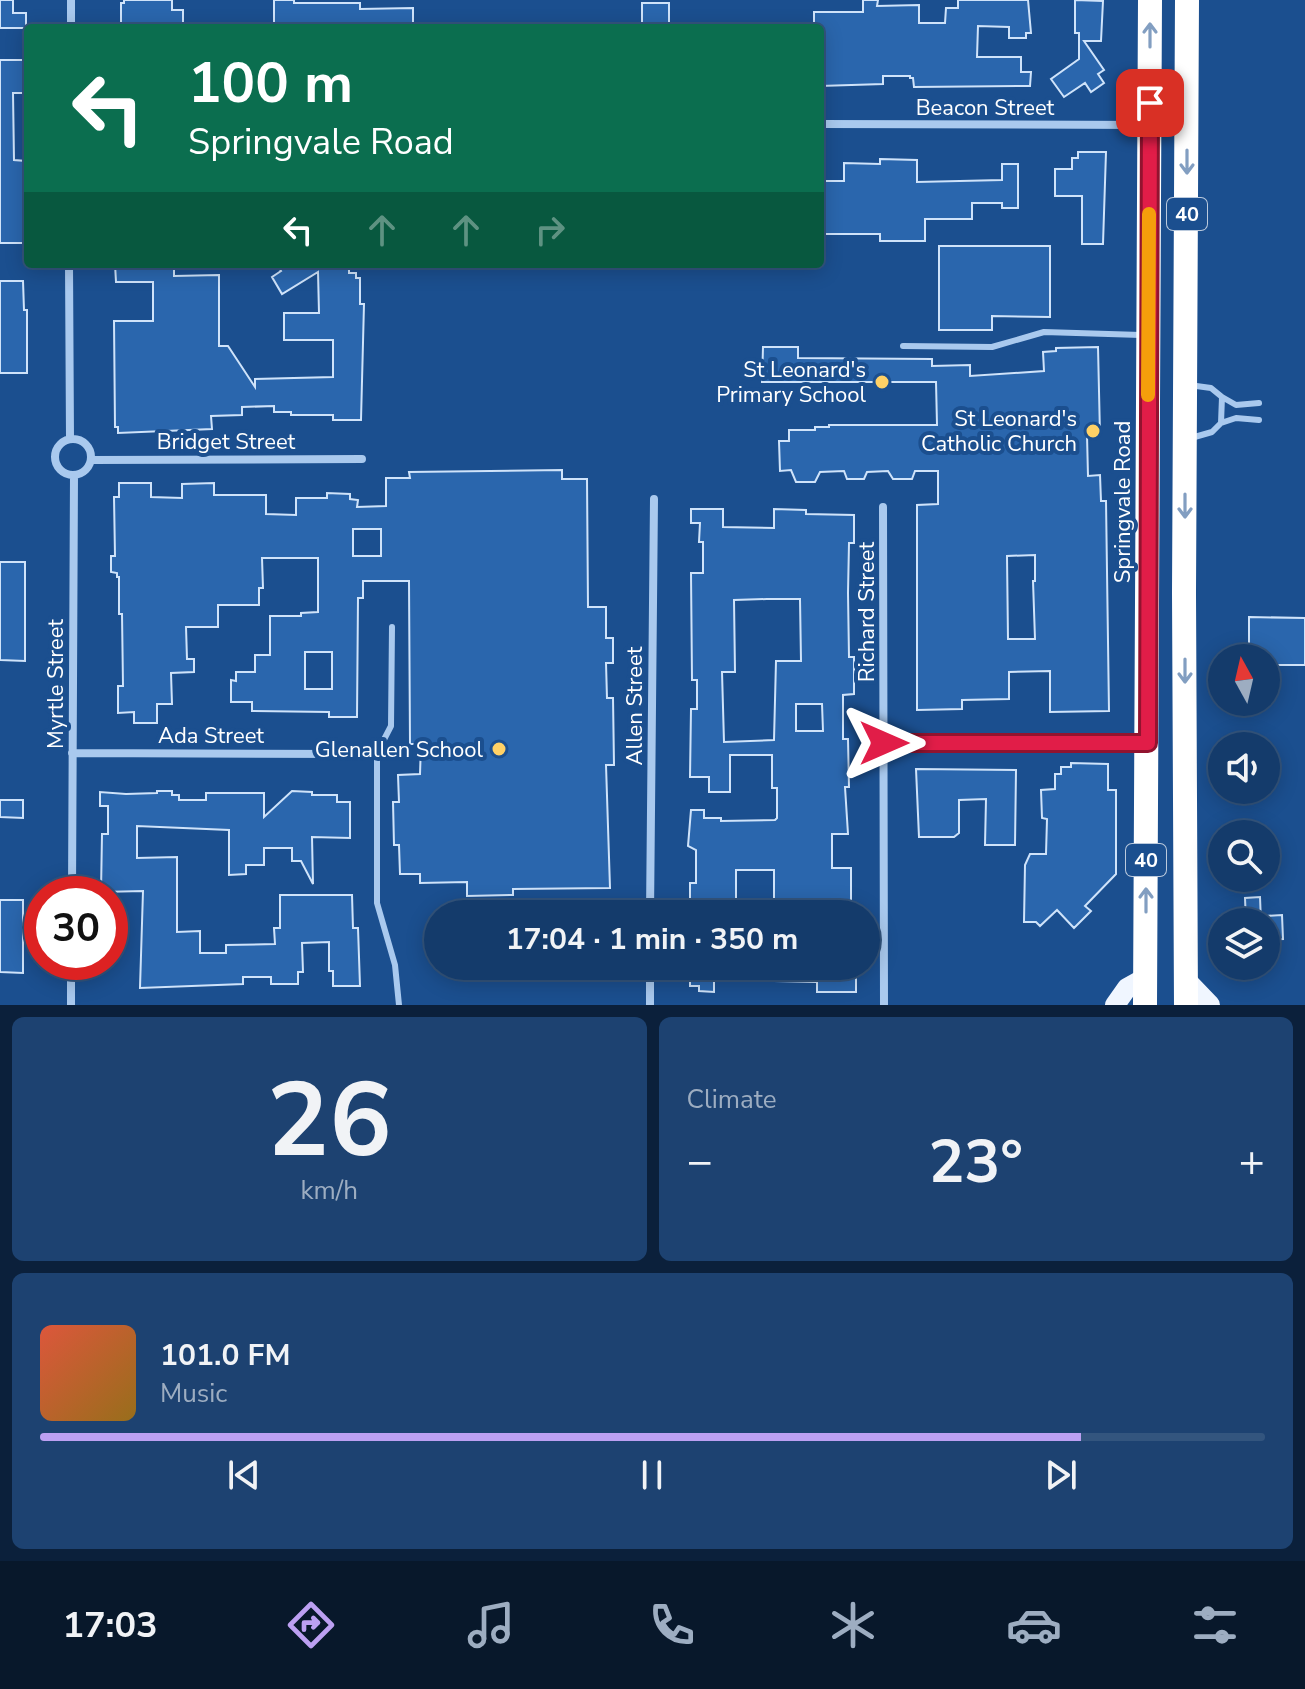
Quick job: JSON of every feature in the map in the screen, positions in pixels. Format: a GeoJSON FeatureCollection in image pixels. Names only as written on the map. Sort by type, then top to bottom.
{"type":"FeatureCollection","features":[{"type":"Feature","properties":{"kind":"highway","name":"Springvale Road"},"geometry":{"type":"LineString","coordinates":[[1145,1005],[1150,0]]}},
{"type":"Feature","properties":{"kind":"highway","name":"40"},"geometry":{"type":"LineString","coordinates":[[1186,1005],[1184,593],[1187,0]]}},
{"type":"Feature","properties":{"kind":"highway"},"geometry":{"type":"LineString","coordinates":[[1148,601],[1184,593]]}},
{"type":"Feature","properties":{"kind":"main road"},"geometry":{"type":"LineString","coordinates":[[1115,1005],[1127,988],[1145,978]]}},
{"type":"Feature","properties":{"kind":"main road"},"geometry":{"type":"LineString","coordinates":[[1186,980],[1210,1005]]}},
{"type":"Feature","properties":{"kind":"street"},"geometry":{"type":"LineString","coordinates":[[71,0],[71,24]]}},
{"type":"Feature","properties":{"kind":"street","name":"Beacon Street"},"geometry":{"type":"LineString","coordinates":[[824,124],[1149,126]]}},
{"type":"Feature","properties":{"kind":"street"},"geometry":{"type":"LineString","coordinates":[[69,268],[70,439]]}},
{"type":"Feature","properties":{"kind":"street"},"geometry":{"type":"LineString","coordinates":[[70,439],[77,439],[87,446],[91,460],[84,471],[74,475],[62,471],[55,458],[58,447],[70,439]]}},
{"type":"Feature","properties":{"kind":"street","name":"Bridget Street"},"geometry":{"type":"LineString","coordinates":[[91,460],[362,459]]}},
{"type":"Feature","properties":{"kind":"street","name":"Myrtle Street"},"geometry":{"type":"LineString","coordinates":[[72,876],[74,475]]}},
{"type":"Feature","properties":{"kind":"street","name":"Allen Street"},"geometry":{"type":"LineString","coordinates":[[650,900],[654,499]]}},
{"type":"Feature","properties":{"kind":"street","name":"Richard Street"},"geometry":{"type":"LineString","coordinates":[[883,507],[884,1005]]}},
{"type":"Feature","properties":{"kind":"street"},"geometry":{"type":"LineString","coordinates":[[884,743],[1148,743]]}},
{"type":"Feature","properties":{"kind":"street","name":"Ada Street"},"geometry":{"type":"LineString","coordinates":[[72,753],[349,754]]}},
{"type":"Feature","properties":{"kind":"street"},"geometry":{"type":"LineString","coordinates":[[71,980],[71,1005]]}},
{"type":"Feature","properties":{"kind":"street"},"geometry":{"type":"LineString","coordinates":[[650,980],[650,1005]]}},
{"type":"Feature","properties":{"kind":"lane"},"geometry":{"type":"LineString","coordinates":[[903,346],[992,347],[1044,332],[1148,335]]}},
{"type":"Feature","properties":{"kind":"lane"},"geometry":{"type":"LineString","coordinates":[[1186,385],[1211,388],[1236,405],[1259,403]]}},
{"type":"Feature","properties":{"kind":"lane"},"geometry":{"type":"LineString","coordinates":[[1221,423],[1222,397]]}},
{"type":"Feature","properties":{"kind":"lane"},"geometry":{"type":"LineString","coordinates":[[1185,440],[1212,432],[1221,423],[1236,418],[1259,420]]}},
{"type":"Feature","properties":{"kind":"lane"},"geometry":{"type":"LineString","coordinates":[[392,627],[391,726],[377,753],[377,903],[395,965],[399,1005]]}},
{"type":"Feature","properties":{"kind":"building"},"geometry":{"type":"Polygon","coordinates":[[[0,0],[13,0],[13,13],[26,13],[26,24],[24,28],[0,28],[0,0]]]}},
{"type":"Feature","properties":{"kind":"building"},"geometry":{"type":"Polygon","coordinates":[[[124,0],[172,0],[172,10],[183,10],[183,24],[121,24],[121,3],[124,0]]]}},
{"type":"Feature","properties":{"kind":"building"},"geometry":{"type":"Polygon","coordinates":[[[274,0],[360,3],[360,9],[413,8],[413,24],[274,24],[274,0]]]}},
{"type":"Feature","properties":{"kind":"building"},"geometry":{"type":"Polygon","coordinates":[[[863,0],[878,0],[877,6],[919,5],[919,23],[945,23],[946,8],[958,8],[958,0],[1028,0],[1031,33],[1026,33],[1026,38],[1009,38],[1009,27],[978,26],[977,57],[1021,57],[1021,72],[1031,72],[1030,86],[914,87],[910,76],[883,76],[883,84],[824,86],[824,24],[814,24],[814,12],[863,12],[863,0]]]}},
{"type":"Feature","properties":{"kind":"building"},"geometry":{"type":"Polygon","coordinates":[[[1075,0],[1103,1],[1101,41],[1084,41],[1104,70],[1098,74],[1104,83],[1091,92],[1085,83],[1064,97],[1051,79],[1079,59],[1075,0]]]}},
{"type":"Feature","properties":{"kind":"building"},"geometry":{"type":"Polygon","coordinates":[[[642,3],[669,3],[669,24],[642,24],[642,3]]]}},
{"type":"Feature","properties":{"kind":"building"},"geometry":{"type":"Polygon","coordinates":[[[0,60],[24,60],[24,93],[13,93],[14,160],[24,161],[24,243],[0,243],[0,60]]]}},
{"type":"Feature","properties":{"kind":"building"},"geometry":{"type":"Polygon","coordinates":[[[1078,152],[1106,152],[1103,244],[1082,244],[1082,196],[1055,196],[1055,169],[1072,169],[1072,158],[1078,158],[1078,152]]]}},
{"type":"Feature","properties":{"kind":"building"},"geometry":{"type":"Polygon","coordinates":[[[880,159],[917,160],[917,182],[1002,180],[1002,164],[1018,164],[1018,208],[1002,208],[1002,203],[972,203],[972,219],[925,219],[925,241],[880,241],[880,234],[824,234],[824,181],[844,181],[844,163],[880,164],[880,159]]]}},
{"type":"Feature","properties":{"kind":"building"},"geometry":{"type":"Polygon","coordinates":[[[939,246],[1050,246],[1050,317],[992,316],[992,330],[939,330],[939,246]]]}},
{"type":"Feature","properties":{"kind":"building"},"geometry":{"type":"Polygon","coordinates":[[[115,268],[174,268],[174,276],[219,275],[219,346],[228,346],[255,387],[255,379],[333,377],[333,340],[284,340],[284,313],[319,313],[318,272],[282,294],[272,277],[281,271],[279,268],[349,268],[349,273],[356,273],[356,278],[360,278],[360,304],[364,304],[361,420],[333,420],[333,415],[291,415],[291,412],[274,412],[274,406],[242,407],[242,415],[211,416],[212,429],[118,433],[118,427],[115,427],[114,321],[153,321],[153,282],[116,282],[115,268]]]}},
{"type":"Feature","properties":{"kind":"building"},"geometry":{"type":"Polygon","coordinates":[[[0,281],[23,281],[24,310],[27,310],[27,373],[0,373],[0,281]]]}},
{"type":"Feature","properties":{"kind":"building"},"geometry":{"type":"Polygon","coordinates":[[[763,347],[798,347],[798,358],[932,359],[932,366],[970,365],[970,376],[1044,371],[1043,352],[1056,351],[1056,348],[1098,347],[1100,435],[1087,435],[1088,476],[1100,475],[1101,501],[1106,501],[1109,711],[1050,712],[1050,671],[1009,672],[1009,699],[962,700],[962,709],[917,710],[917,505],[938,504],[938,471],[915,471],[912,479],[893,479],[888,471],[867,472],[864,479],[847,479],[844,471],[820,472],[815,482],[796,482],[791,470],[780,471],[779,441],[789,441],[789,430],[815,430],[815,427],[829,425],[937,425],[936,382],[762,382],[763,347]],[[1035,555],[1007,556],[1008,639],[1035,639],[1035,555]]]}},
{"type":"Feature","properties":{"kind":"building"},"geometry":{"type":"Polygon","coordinates":[[[562,470],[562,479],[587,479],[588,607],[606,607],[606,638],[613,638],[613,663],[606,663],[607,698],[613,698],[614,765],[606,765],[610,888],[513,889],[513,895],[467,896],[467,882],[420,883],[420,874],[400,874],[399,845],[394,845],[393,802],[399,802],[398,775],[420,774],[421,744],[410,744],[409,581],[363,581],[363,598],[358,598],[357,717],[329,717],[329,712],[252,711],[252,702],[231,702],[231,680],[236,681],[236,672],[255,672],[255,655],[270,655],[270,616],[301,616],[301,613],[318,612],[318,558],[262,558],[263,588],[259,588],[259,605],[218,605],[218,627],[186,627],[187,659],[194,659],[194,672],[171,673],[172,704],[157,704],[157,723],[134,723],[134,712],[118,713],[118,686],[123,686],[122,614],[119,614],[119,577],[111,572],[111,556],[115,556],[114,497],[119,497],[119,483],[151,483],[151,497],[182,498],[182,484],[214,483],[214,495],[266,495],[266,514],[296,515],[296,498],[327,498],[327,493],[350,494],[350,499],[358,500],[357,507],[386,506],[386,478],[410,478],[409,472],[562,470]],[[353,529],[353,556],[381,556],[381,529],[353,529]],[[305,652],[305,689],[332,689],[332,652],[305,652]]]}},
{"type":"Feature","properties":{"kind":"building"},"geometry":{"type":"Polygon","coordinates":[[[691,509],[723,509],[723,527],[774,528],[774,509],[806,510],[806,514],[854,515],[854,543],[849,543],[848,593],[849,657],[854,657],[854,694],[843,695],[843,739],[848,739],[849,787],[845,787],[848,834],[832,834],[832,868],[851,868],[851,900],[774,900],[774,870],[736,870],[736,899],[690,899],[690,883],[696,883],[696,850],[688,846],[691,810],[704,810],[704,818],[721,818],[721,821],[777,818],[777,788],[772,788],[772,755],[730,755],[730,792],[709,792],[709,777],[690,777],[691,709],[697,709],[697,680],[692,680],[691,573],[703,573],[700,523],[691,523],[691,509]],[[800,599],[734,600],[735,672],[722,672],[724,742],[774,740],[776,661],[801,661],[800,599]],[[796,704],[796,731],[823,731],[822,704],[796,704]]]}},
{"type":"Feature","properties":{"kind":"building"},"geometry":{"type":"Polygon","coordinates":[[[0,562],[25,562],[25,661],[0,660],[0,562]]]}},
{"type":"Feature","properties":{"kind":"building"},"geometry":{"type":"Polygon","coordinates":[[[1249,617],[1305,618],[1305,665],[1280,665],[1280,644],[1249,644],[1249,617]]]}},
{"type":"Feature","properties":{"kind":"building"},"geometry":{"type":"Polygon","coordinates":[[[1071,763],[1108,764],[1108,790],[1116,790],[1116,874],[1085,906],[1091,911],[1074,928],[1057,910],[1040,926],[1036,922],[1024,922],[1025,865],[1030,854],[1046,854],[1047,819],[1042,818],[1041,790],[1055,789],[1055,774],[1061,774],[1061,767],[1071,767],[1071,763]]]}},
{"type":"Feature","properties":{"kind":"building"},"geometry":{"type":"Polygon","coordinates":[[[916,769],[1016,770],[1015,845],[985,845],[986,799],[959,800],[959,833],[954,837],[919,837],[916,769]]]}},
{"type":"Feature","properties":{"kind":"building"},"geometry":{"type":"Polygon","coordinates":[[[172,791],[172,795],[179,795],[179,800],[206,800],[206,793],[264,793],[264,817],[292,791],[337,795],[337,802],[350,802],[350,838],[312,837],[313,884],[301,861],[292,861],[292,848],[264,848],[264,865],[246,865],[246,874],[229,875],[229,830],[137,826],[137,858],[177,857],[177,932],[200,931],[200,953],[226,953],[226,945],[275,944],[274,928],[280,928],[280,895],[352,895],[353,928],[358,928],[360,986],[333,986],[333,971],[329,971],[329,942],[302,943],[303,972],[298,972],[298,984],[271,984],[271,977],[243,977],[243,984],[140,988],[143,891],[128,891],[128,876],[101,876],[102,834],[108,834],[108,806],[100,806],[100,792],[172,791]]]}},
{"type":"Feature","properties":{"kind":"building"},"geometry":{"type":"Polygon","coordinates":[[[0,800],[23,800],[23,818],[0,817],[0,800]]]}},
{"type":"Feature","properties":{"kind":"building"},"geometry":{"type":"Polygon","coordinates":[[[1260,897],[1260,908],[1245,908],[1245,898],[1260,897]]]}},
{"type":"Feature","properties":{"kind":"building"},"geometry":{"type":"Polygon","coordinates":[[[0,900],[23,900],[23,973],[0,972],[0,900]]]}},
{"type":"Feature","properties":{"kind":"building"},"geometry":{"type":"Polygon","coordinates":[[[1282,915],[1283,939],[1280,939],[1282,915]]]}},
{"type":"Feature","properties":{"kind":"building"},"geometry":{"type":"Polygon","coordinates":[[[690,980],[714,980],[714,992],[699,991],[699,986],[690,986],[690,980]]]}},
{"type":"Feature","properties":{"kind":"building"},"geometry":{"type":"Polygon","coordinates":[[[856,980],[856,992],[817,992],[817,982],[775,981],[856,980]]]}},
{"type":"Feature","properties":{"kind":"slow traffic"},"geometry":{"type":"LineString","coordinates":[[1148,395],[1149,214]]}},
{"type":"Feature","properties":{"kind":"place","name":"St Leonard's Primary School"},"geometry":{"type":"Point","coordinates":[882,382]}},
{"type":"Feature","properties":{"kind":"place","name":"St Leonard's Catholic Church"},"geometry":{"type":"Point","coordinates":[1093,431]}},
{"type":"Feature","properties":{"kind":"place","name":"Glenallen School"},"geometry":{"type":"Point","coordinates":[499,749]}},
{"type":"Feature","properties":{"kind":"route"},"geometry":{"type":"LineString","coordinates":[[884,743],[1148,743],[1150,103]]}}]}
